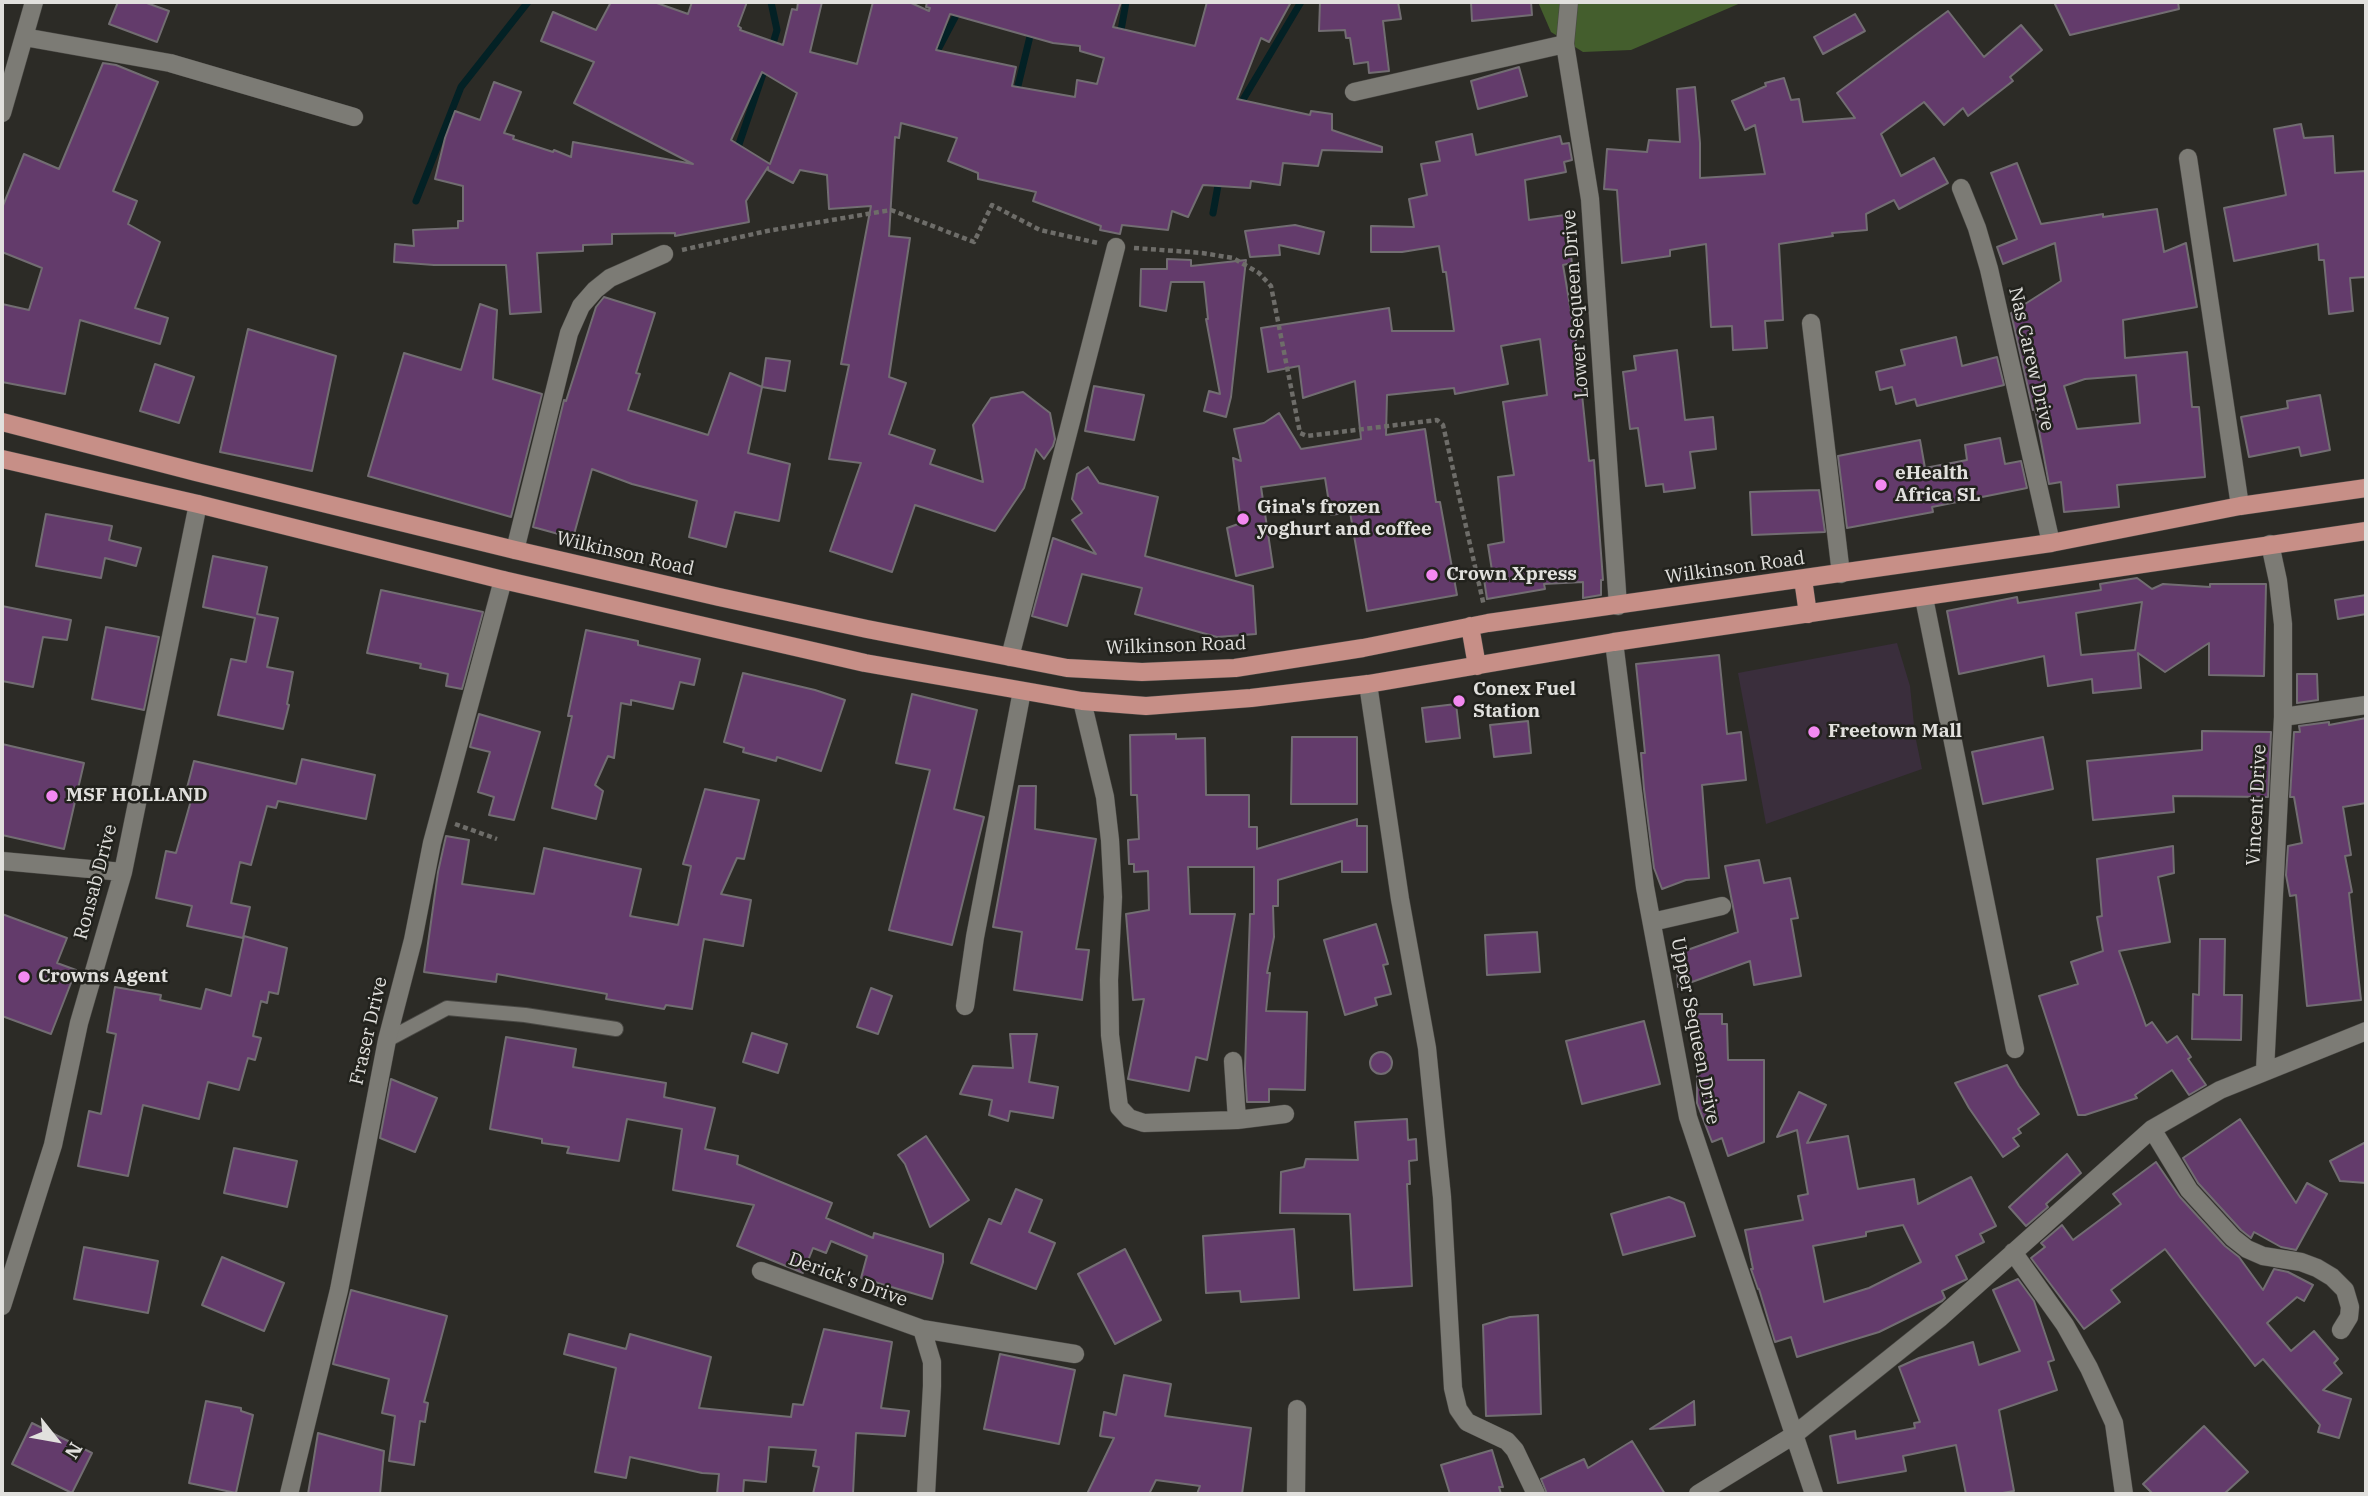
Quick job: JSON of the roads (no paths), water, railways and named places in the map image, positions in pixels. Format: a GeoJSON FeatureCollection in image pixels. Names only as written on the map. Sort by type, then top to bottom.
{"type":"FeatureCollection","features":[{"type":"Feature","properties":{"kind":"main road","name":"Wilkinson Road"},"geometry":{"type":"LineString","coordinates":[[2,422],[514,550],[813,617],[1067,668],[1142,672],[1235,668],[1363,648],[1479,624],[2051,543],[2240,506],[2366,488]]}},
{"type":"Feature","properties":{"kind":"main road"},"geometry":{"type":"LineString","coordinates":[[2,459],[198,504],[503,580],[864,663],[1082,701],[1146,706],[1251,698],[1368,684],[1614,642],[2366,531]]}},
{"type":"Feature","properties":{"kind":"main road"},"geometry":{"type":"LineString","coordinates":[[1802,579],[1808,614]]}},
{"type":"Feature","properties":{"kind":"main road"},"geometry":{"type":"LineString","coordinates":[[1476,666],[1479,624]]}},
{"type":"Feature","properties":{"kind":"street"},"geometry":{"type":"LineString","coordinates":[[2,113],[34,2]]}},
{"type":"Feature","properties":{"kind":"street","name":"Lower Sequeen Drive"},"geometry":{"type":"LineString","coordinates":[[1569,2],[1565,44],[1590,199],[1618,606]]}},
{"type":"Feature","properties":{"kind":"street"},"geometry":{"type":"LineString","coordinates":[[24,37],[170,63],[354,117]]}},
{"type":"Feature","properties":{"kind":"street"},"geometry":{"type":"LineString","coordinates":[[1354,92],[1565,44]]}},
{"type":"Feature","properties":{"kind":"street"},"geometry":{"type":"LineString","coordinates":[[2188,158],[2240,506]]}},
{"type":"Feature","properties":{"kind":"street","name":"Nas Carew Drive"},"geometry":{"type":"LineString","coordinates":[[1961,188],[1978,228],[1989,270],[2051,543]]}},
{"type":"Feature","properties":{"kind":"street"},"geometry":{"type":"LineString","coordinates":[[1010,657],[1116,247]]}},
{"type":"Feature","properties":{"kind":"street"},"geometry":{"type":"LineString","coordinates":[[514,550],[569,332],[581,306],[610,278],[664,254]]}},
{"type":"Feature","properties":{"kind":"street"},"geometry":{"type":"LineString","coordinates":[[1811,323],[1841,574]]}},
{"type":"Feature","properties":{"kind":"street","name":"Ronsab Drive"},"geometry":{"type":"LineString","coordinates":[[2,1306],[53,1145],[79,1023],[123,872],[198,504]]}},
{"type":"Feature","properties":{"kind":"street","name":"Vincent Drive"},"geometry":{"type":"LineString","coordinates":[[2265,1070],[2283,717],[2283,624],[2270,544]]}},
{"type":"Feature","properties":{"kind":"street","name":"Fraser Drive"},"geometry":{"type":"LineString","coordinates":[[289,1494],[339,1290],[387,1040],[413,940],[432,843],[503,580]]}},
{"type":"Feature","properties":{"kind":"street"},"geometry":{"type":"LineString","coordinates":[[1924,598],[2015,1049]]}},
{"type":"Feature","properties":{"kind":"street","name":"Upper Sequeen Drive"},"geometry":{"type":"LineString","coordinates":[[1614,642],[1652,922],[1688,1116],[1814,1494]]}},
{"type":"Feature","properties":{"kind":"street"},"geometry":{"type":"LineString","coordinates":[[1368,684],[1399,899],[1427,1048],[1442,1197],[1453,1388],[1458,1409],[1467,1422],[1507,1441],[1515,1450],[1536,1494]]}},
{"type":"Feature","properties":{"kind":"street"},"geometry":{"type":"LineString","coordinates":[[965,1006],[975,937],[1022,691]]}},
{"type":"Feature","properties":{"kind":"street"},"geometry":{"type":"LineString","coordinates":[[1082,701],[1105,797],[1110,840],[1113,897],[1109,980],[1110,1035],[1119,1107],[1129,1118],[1144,1123],[1237,1120],[1285,1114]]}},
{"type":"Feature","properties":{"kind":"street"},"geometry":{"type":"LineString","coordinates":[[2283,717],[2366,705]]}},
{"type":"Feature","properties":{"kind":"street"},"geometry":{"type":"LineString","coordinates":[[2,861],[123,872]]}},
{"type":"Feature","properties":{"kind":"street"},"geometry":{"type":"LineString","coordinates":[[1652,922],[1722,906]]}},
{"type":"Feature","properties":{"kind":"street"},"geometry":{"type":"LineString","coordinates":[[1698,1494],[1794,1435],[1940,1318],[2152,1129],[2220,1090],[2366,1031]]}},
{"type":"Feature","properties":{"kind":"street"},"geometry":{"type":"LineString","coordinates":[[1233,1061],[1237,1120]]}},
{"type":"Feature","properties":{"kind":"street"},"geometry":{"type":"LineString","coordinates":[[2152,1129],[2189,1190],[2233,1238],[2247,1249],[2263,1256],[2301,1262],[2317,1268],[2332,1277],[2345,1290],[2350,1307],[2349,1317],[2341,1329]]}},
{"type":"Feature","properties":{"kind":"street"},"geometry":{"type":"LineString","coordinates":[[2013,1252],[2065,1325],[2089,1368],[2114,1423],[2124,1494]]}},
{"type":"Feature","properties":{"kind":"street","name":"Derick's Drive"},"geometry":{"type":"LineString","coordinates":[[761,1271],[922,1329],[932,1362],[926,1494]]}},
{"type":"Feature","properties":{"kind":"street"},"geometry":{"type":"LineString","coordinates":[[922,1329],[1075,1354]]}},
{"type":"Feature","properties":{"kind":"street"},"geometry":{"type":"LineString","coordinates":[[1296,1494],[1297,1409]]}},
{"type":"Feature","properties":{"kind":"lane"},"geometry":{"type":"LineString","coordinates":[[387,1040],[447,1008],[524,1014],[616,1029]]}},
{"type":"Feature","properties":{"kind":"waterway"},"geometry":{"type":"LineString","coordinates":[[416,201],[461,87],[528,2]]}},
{"type":"Feature","properties":{"kind":"waterway"},"geometry":{"type":"LineString","coordinates":[[771,2],[777,30],[771,50]]}},
{"type":"Feature","properties":{"kind":"waterway"},"geometry":{"type":"LineString","coordinates":[[933,59],[963,2]]}},
{"type":"Feature","properties":{"kind":"waterway"},"geometry":{"type":"LineString","coordinates":[[1120,36],[1126,2]]}},
{"type":"Feature","properties":{"kind":"waterway"},"geometry":{"type":"LineString","coordinates":[[1238,108],[1301,2]]}},
{"type":"Feature","properties":{"kind":"waterway"},"geometry":{"type":"LineString","coordinates":[[1016,94],[1032,28]]}},
{"type":"Feature","properties":{"kind":"waterway"},"geometry":{"type":"LineString","coordinates":[[736,153],[766,65]]}},
{"type":"Feature","properties":{"kind":"waterway"},"geometry":{"type":"LineString","coordinates":[[1213,213],[1219,180]]}},
{"type":"Feature","properties":{"kind":"place","name":"eHealth Africa SL"},"geometry":{"type":"Point","coordinates":[1881,485]}},
{"type":"Feature","properties":{"kind":"place","name":"Gina's frozen yoghurt and coffee"},"geometry":{"type":"Point","coordinates":[1243,519]}},
{"type":"Feature","properties":{"kind":"place","name":"Crown Xpress"},"geometry":{"type":"Point","coordinates":[1432,575]}},
{"type":"Feature","properties":{"kind":"place","name":"Conex Fuel Station"},"geometry":{"type":"Point","coordinates":[1459,701]}},
{"type":"Feature","properties":{"kind":"place","name":"Freetown Mall"},"geometry":{"type":"Point","coordinates":[1814,732]}},
{"type":"Feature","properties":{"kind":"place","name":"MSF HOLLAND"},"geometry":{"type":"Point","coordinates":[52,796]}},
{"type":"Feature","properties":{"kind":"place","name":"Crowns Agent"},"geometry":{"type":"Point","coordinates":[24,977]}}]}
